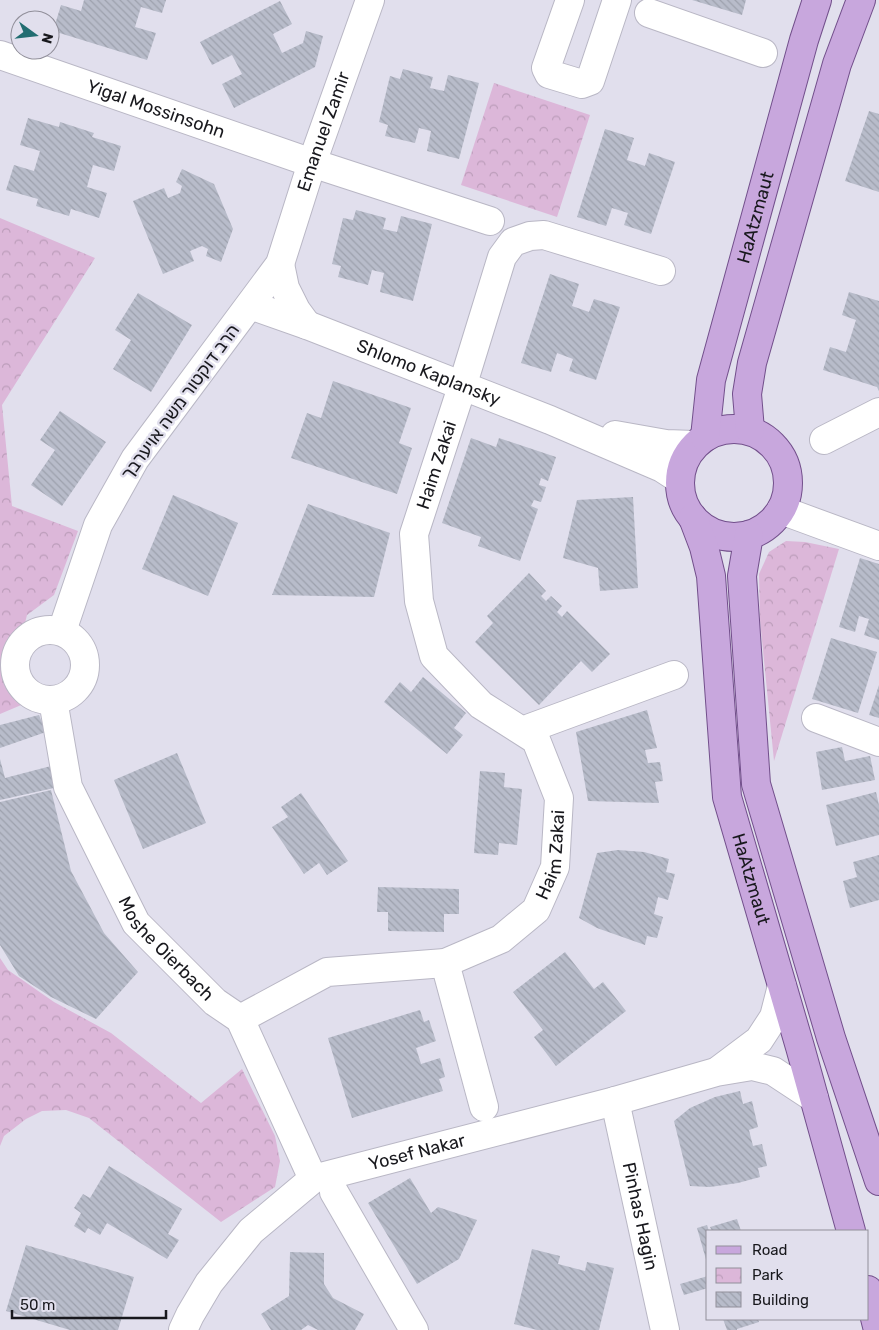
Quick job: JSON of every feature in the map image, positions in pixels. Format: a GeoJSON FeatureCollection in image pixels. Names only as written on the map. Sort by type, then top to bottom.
{"type":"FeatureCollection","features":[{"type":"Feature","properties":{"kind":"main road","name":"HaAtzmaut"},"geometry":{"type":"LineString","coordinates":[[699,441],[711,380],[804,40],[817,0]]}},
{"type":"Feature","properties":{"kind":"main road","name":"HaAtzmaut"},"geometry":{"type":"LineString","coordinates":[[750,430],[747,394],[752,363],[838,64],[860,0]]}},
{"type":"Feature","properties":{"kind":"main road"},"geometry":{"type":"LineString","coordinates":[[734,428],[750,430],[764,438],[777,449],[785,464],[788,480],[787,495],[781,510],[773,521],[762,529],[749,535],[733,537],[718,535],[704,528],[692,518],[684,504],[679,479],[686,457],[699,441],[719,430],[734,428]]}},
{"type":"Feature","properties":{"kind":"main road","name":"HaAtzmaut"},"geometry":{"type":"LineString","coordinates":[[692,518],[704,547],[711,576],[727,797],[851,1230]]}},
{"type":"Feature","properties":{"kind":"main road","name":"HaAtzmaut"},"geometry":{"type":"LineString","coordinates":[[749,535],[742,576],[756,784],[831,1038],[879,1181]]}},
{"type":"Feature","properties":{"kind":"main road"},"geometry":{"type":"LineString","coordinates":[[869,1294],[878,1330]]}},
{"type":"Feature","properties":{"kind":"street","name":"Emanuel Zamir"},"geometry":{"type":"LineString","coordinates":[[280,264],[312,163],[370,0]]}},
{"type":"Feature","properties":{"kind":"street"},"geometry":{"type":"LineString","coordinates":[[570,0],[546,68],[549,74],[582,84],[590,81],[629,5],[763,53]]}},
{"type":"Feature","properties":{"kind":"street","name":"Yigal Mossinsohn"},"geometry":{"type":"LineString","coordinates":[[0,55],[312,163],[490,221]]}},
{"type":"Feature","properties":{"kind":"street","name":"Haim Zakai"},"geometry":{"type":"LineString","coordinates":[[240,1019],[327,972],[445,963],[501,939],[536,910],[555,867],[559,798],[536,740],[481,705],[434,656],[419,602],[414,534],[502,257],[513,242],[530,236],[544,235],[661,271]]}},
{"type":"Feature","properties":{"kind":"street"},"geometry":{"type":"LineString","coordinates":[[280,264],[285,288],[296,310],[308,325]]}},
{"type":"Feature","properties":{"kind":"street","name":"הרב דוקטור משה אויערבך"},"geometry":{"type":"LineString","coordinates":[[62,631],[98,525],[135,459],[280,264]]}},
{"type":"Feature","properties":{"kind":"street","name":"Shlomo Kaplansky"},"geometry":{"type":"LineString","coordinates":[[250,305],[308,325],[550,420],[662,468],[679,479]]}},
{"type":"Feature","properties":{"kind":"street"},"geometry":{"type":"LineString","coordinates":[[824,440],[879,412]]}},
{"type":"Feature","properties":{"kind":"street","name":"Shlomo Kaplansky"},"geometry":{"type":"LineString","coordinates":[[550,420],[647,442],[672,445],[699,441]]}},
{"type":"Feature","properties":{"kind":"street"},"geometry":{"type":"LineString","coordinates":[[781,510],[879,546]]}},
{"type":"Feature","properties":{"kind":"street"},"geometry":{"type":"LineString","coordinates":[[40,630],[62,631],[72,637],[80,646],[84,657],[85,669],[82,680],[75,690],[65,697],[42,700],[30,695],[22,687],[16,676],[15,655],[10,640],[30,636],[40,630]]}},
{"type":"Feature","properties":{"kind":"street"},"geometry":{"type":"LineString","coordinates":[[530,728],[674,675]]}},
{"type":"Feature","properties":{"kind":"street","name":"Moshe Oierbach"},"geometry":{"type":"LineString","coordinates":[[53,700],[68,787],[136,924],[215,1002],[240,1019]]}},
{"type":"Feature","properties":{"kind":"street"},"geometry":{"type":"LineString","coordinates":[[816,718],[879,742]]}},
{"type":"Feature","properties":{"kind":"street"},"geometry":{"type":"LineString","coordinates":[[445,963],[484,1107]]}},
{"type":"Feature","properties":{"kind":"street","name":"Yosef Nakar"},"geometry":{"type":"LineString","coordinates":[[716,1072],[759,1040],[774,1017],[782,986]]}},
{"type":"Feature","properties":{"kind":"street"},"geometry":{"type":"LineString","coordinates":[[240,1019],[323,1185],[414,1330]]}},
{"type":"Feature","properties":{"kind":"street","name":"Yosef Nakar"},"geometry":{"type":"LineString","coordinates":[[183,1330],[209,1283],[251,1231],[323,1185],[716,1072],[752,1066],[773,1071],[814,1098]]}},
{"type":"Feature","properties":{"kind":"street","name":"Pinhas Hagin"},"geometry":{"type":"LineString","coordinates":[[615,1101],[665,1330]]}},
{"type":"Feature","properties":{"kind":"green space"},"geometry":{"type":"Polygon","coordinates":[[[494,83],[590,115],[557,217],[461,185],[494,83]]]}},
{"type":"Feature","properties":{"kind":"green space"},"geometry":{"type":"Polygon","coordinates":[[[0,218],[95,258],[2,405],[12,506],[78,531],[54,595],[27,615],[15,663],[26,703],[0,714],[0,218]]]}},
{"type":"Feature","properties":{"kind":"green space"},"geometry":{"type":"Polygon","coordinates":[[[786,541],[805,542],[839,549],[774,761],[760,620],[759,574],[769,552],[786,541]]]}},
{"type":"Feature","properties":{"kind":"green space"},"geometry":{"type":"Polygon","coordinates":[[[0,958],[8,970],[54,1002],[111,1033],[201,1103],[242,1069],[275,1136],[280,1161],[275,1187],[221,1222],[89,1118],[66,1110],[42,1111],[26,1119],[4,1136],[0,1146],[0,958]]]}},
{"type":"Feature","properties":{"kind":"building"},"geometry":{"type":"Polygon","coordinates":[[[84,0],[166,0],[162,13],[141,7],[135,27],[156,33],[147,60],[60,33],[61,5],[81,11],[84,0]]]}},
{"type":"Feature","properties":{"kind":"building"},"geometry":{"type":"Polygon","coordinates":[[[692,0],[746,0],[742,15],[692,0]]]}},
{"type":"Feature","properties":{"kind":"building"},"geometry":{"type":"Polygon","coordinates":[[[280,1],[292,24],[273,34],[282,53],[303,43],[306,31],[323,36],[315,67],[234,108],[222,84],[242,74],[232,55],[212,65],[200,42],[280,1]]]}},
{"type":"Feature","properties":{"kind":"building"},"geometry":{"type":"Polygon","coordinates":[[[403,69],[433,77],[430,88],[444,91],[448,75],[479,83],[459,159],[427,151],[431,131],[419,128],[415,143],[385,136],[388,125],[379,122],[390,76],[400,79],[403,69]]]}},
{"type":"Feature","properties":{"kind":"building"},"geometry":{"type":"Polygon","coordinates":[[[869,111],[879,114],[879,192],[845,181],[869,111]]]}},
{"type":"Feature","properties":{"kind":"building"},"geometry":{"type":"Polygon","coordinates":[[[28,118],[59,127],[60,122],[94,133],[92,137],[121,146],[114,171],[93,165],[87,187],[107,193],[99,218],[71,209],[69,216],[36,206],[38,199],[6,190],[14,165],[34,171],[40,151],[20,145],[28,118]]]}},
{"type":"Feature","properties":{"kind":"building"},"geometry":{"type":"Polygon","coordinates":[[[605,129],[634,138],[627,160],[645,166],[649,153],[675,162],[651,234],[624,225],[628,213],[612,208],[606,226],[577,217],[605,129]]]}},
{"type":"Feature","properties":{"kind":"building"},"geometry":{"type":"Polygon","coordinates":[[[182,169],[214,184],[233,229],[221,262],[206,256],[208,249],[202,246],[190,251],[194,261],[163,274],[133,201],[164,188],[168,198],[180,193],[182,186],[176,182],[182,169]]]}},
{"type":"Feature","properties":{"kind":"building"},"geometry":{"type":"Polygon","coordinates":[[[356,210],[386,218],[383,229],[397,232],[401,216],[432,224],[413,301],[380,292],[384,273],[372,270],[368,285],[338,277],[341,266],[332,264],[343,218],[353,220],[356,210]]]}},
{"type":"Feature","properties":{"kind":"building"},"geometry":{"type":"Polygon","coordinates":[[[550,274],[579,284],[572,306],[589,312],[594,299],[620,307],[596,380],[569,371],[573,359],[557,353],[551,372],[521,363],[550,274]]]}},
{"type":"Feature","properties":{"kind":"building"},"geometry":{"type":"Polygon","coordinates":[[[849,292],[879,301],[879,391],[877,387],[823,370],[830,347],[846,352],[856,320],[842,315],[849,292]]]}},
{"type":"Feature","properties":{"kind":"building"},"geometry":{"type":"Polygon","coordinates":[[[138,293],[192,325],[151,392],[113,369],[131,340],[115,330],[138,293]]]}},
{"type":"Feature","properties":{"kind":"building"},"geometry":{"type":"Polygon","coordinates":[[[333,381],[411,408],[399,443],[412,448],[397,494],[291,458],[307,413],[321,418],[333,381]]]}},
{"type":"Feature","properties":{"kind":"building"},"geometry":{"type":"Polygon","coordinates":[[[60,411],[106,442],[62,506],[31,485],[55,450],[40,440],[60,411]]]}},
{"type":"Feature","properties":{"kind":"building"},"geometry":{"type":"Polygon","coordinates":[[[471,438],[496,447],[499,438],[556,457],[548,481],[541,478],[539,485],[546,487],[541,502],[534,500],[531,506],[538,509],[520,561],[478,546],[481,537],[442,523],[471,438]]]}},
{"type":"Feature","properties":{"kind":"building"},"geometry":{"type":"Polygon","coordinates":[[[173,495],[238,523],[208,596],[142,569],[173,495]]]}},
{"type":"Feature","properties":{"kind":"building"},"geometry":{"type":"Polygon","coordinates":[[[633,497],[638,588],[600,591],[598,568],[563,558],[577,500],[633,497]]]}},
{"type":"Feature","properties":{"kind":"building"},"geometry":{"type":"Polygon","coordinates":[[[308,504],[390,533],[374,597],[272,595],[308,504]]]}},
{"type":"Feature","properties":{"kind":"building"},"geometry":{"type":"Polygon","coordinates":[[[860,558],[879,564],[879,640],[864,635],[869,619],[859,616],[855,632],[839,627],[860,558]]]}},
{"type":"Feature","properties":{"kind":"building"},"geometry":{"type":"Polygon","coordinates":[[[529,573],[546,591],[541,596],[546,601],[551,596],[562,606],[557,612],[562,617],[567,611],[610,654],[592,672],[581,661],[539,705],[475,642],[493,623],[487,616],[529,573]]]}},
{"type":"Feature","properties":{"kind":"building"},"geometry":{"type":"Polygon","coordinates":[[[831,638],[877,652],[858,713],[812,699],[831,638]]]}},
{"type":"Feature","properties":{"kind":"building"},"geometry":{"type":"Polygon","coordinates":[[[423,677],[466,713],[454,728],[463,735],[447,754],[384,702],[400,682],[411,692],[423,677]]]}},
{"type":"Feature","properties":{"kind":"building"},"geometry":{"type":"Polygon","coordinates":[[[879,685],[879,718],[869,715],[879,685]]]}},
{"type":"Feature","properties":{"kind":"building"},"geometry":{"type":"Polygon","coordinates":[[[647,710],[657,748],[645,750],[648,763],[660,762],[663,781],[655,782],[659,803],[588,801],[576,732],[647,710]]]}},
{"type":"Feature","properties":{"kind":"building"},"geometry":{"type":"Polygon","coordinates":[[[39,715],[46,732],[0,748],[0,725],[39,715]]]}},
{"type":"Feature","properties":{"kind":"building"},"geometry":{"type":"Polygon","coordinates":[[[842,747],[845,761],[870,756],[875,780],[822,790],[816,752],[842,747]]]}},
{"type":"Feature","properties":{"kind":"building"},"geometry":{"type":"Polygon","coordinates":[[[177,753],[206,823],[143,849],[114,780],[177,753]]]}},
{"type":"Feature","properties":{"kind":"building"},"geometry":{"type":"Polygon","coordinates":[[[0,759],[5,778],[51,766],[54,788],[0,800],[0,759]]]}},
{"type":"Feature","properties":{"kind":"building"},"geometry":{"type":"Polygon","coordinates":[[[480,771],[505,773],[504,787],[522,789],[517,845],[499,843],[498,855],[474,853],[480,771]]]}},
{"type":"Feature","properties":{"kind":"building"},"geometry":{"type":"Polygon","coordinates":[[[51,790],[71,871],[104,933],[138,972],[96,1019],[51,997],[19,976],[0,945],[0,802],[51,790]]]}},
{"type":"Feature","properties":{"kind":"building"},"geometry":{"type":"Polygon","coordinates":[[[876,792],[879,805],[879,835],[836,846],[826,805],[876,792]]]}},
{"type":"Feature","properties":{"kind":"building"},"geometry":{"type":"Polygon","coordinates":[[[301,793],[348,861],[327,875],[319,863],[304,874],[272,827],[288,817],[281,807],[301,793]]]}},
{"type":"Feature","properties":{"kind":"building"},"geometry":{"type":"Polygon","coordinates":[[[618,850],[644,852],[669,859],[666,872],[675,874],[668,900],[658,897],[654,914],[663,917],[657,938],[647,936],[645,945],[597,928],[579,918],[597,853],[618,850]]]}},
{"type":"Feature","properties":{"kind":"building"},"geometry":{"type":"Polygon","coordinates":[[[879,855],[879,900],[850,908],[843,881],[857,877],[853,862],[879,855]]]}},
{"type":"Feature","properties":{"kind":"building"},"geometry":{"type":"Polygon","coordinates":[[[378,887],[459,889],[459,914],[444,914],[444,932],[388,931],[388,912],[377,912],[378,887]]]}},
{"type":"Feature","properties":{"kind":"building"},"geometry":{"type":"Polygon","coordinates":[[[565,952],[594,989],[603,982],[626,1011],[556,1066],[534,1037],[543,1030],[513,992],[565,952]]]}},
{"type":"Feature","properties":{"kind":"building"},"geometry":{"type":"Polygon","coordinates":[[[420,1010],[424,1022],[429,1020],[436,1041],[416,1048],[421,1064],[440,1058],[445,1077],[439,1079],[443,1091],[352,1118],[328,1038],[420,1010]]]}},
{"type":"Feature","properties":{"kind":"building"},"geometry":{"type":"Polygon","coordinates":[[[740,1091],[743,1104],[752,1101],[758,1127],[749,1130],[753,1146],[762,1144],[767,1166],[758,1168],[760,1177],[738,1183],[710,1187],[690,1186],[674,1121],[690,1108],[715,1097],[740,1091]]]}},
{"type":"Feature","properties":{"kind":"building"},"geometry":{"type":"Polygon","coordinates":[[[109,1166],[182,1209],[168,1234],[179,1240],[167,1259],[107,1223],[100,1235],[88,1228],[85,1233],[74,1226],[81,1213],[74,1208],[83,1194],[90,1198],[109,1166]]]}},
{"type":"Feature","properties":{"kind":"building"},"geometry":{"type":"Polygon","coordinates":[[[410,1178],[431,1213],[438,1207],[477,1220],[459,1259],[417,1284],[368,1203],[410,1178]]]}},
{"type":"Feature","properties":{"kind":"building"},"geometry":{"type":"Polygon","coordinates":[[[737,1219],[741,1230],[712,1230],[710,1227],[737,1219]]]}},
{"type":"Feature","properties":{"kind":"building"},"geometry":{"type":"Polygon","coordinates":[[[707,1225],[709,1230],[706,1230],[706,1260],[697,1228],[707,1225]]]}},
{"type":"Feature","properties":{"kind":"building"},"geometry":{"type":"Polygon","coordinates":[[[26,1245],[134,1277],[118,1330],[70,1330],[6,1311],[26,1245]]]}},
{"type":"Feature","properties":{"kind":"building"},"geometry":{"type":"Polygon","coordinates":[[[532,1249],[560,1256],[558,1264],[585,1271],[587,1262],[614,1268],[599,1330],[537,1330],[514,1324],[532,1249]]]}},
{"type":"Feature","properties":{"kind":"building"},"geometry":{"type":"Polygon","coordinates":[[[290,1252],[324,1253],[324,1284],[333,1298],[364,1314],[355,1330],[318,1330],[308,1325],[301,1330],[271,1330],[261,1314],[289,1296],[290,1252]]]}},
{"type":"Feature","properties":{"kind":"building"},"geometry":{"type":"Polygon","coordinates":[[[706,1277],[706,1289],[684,1295],[680,1284],[706,1277]]]}},
{"type":"Feature","properties":{"kind":"building"},"geometry":{"type":"Polygon","coordinates":[[[723,1320],[758,1320],[759,1322],[737,1330],[727,1330],[723,1320]]]}}]}
